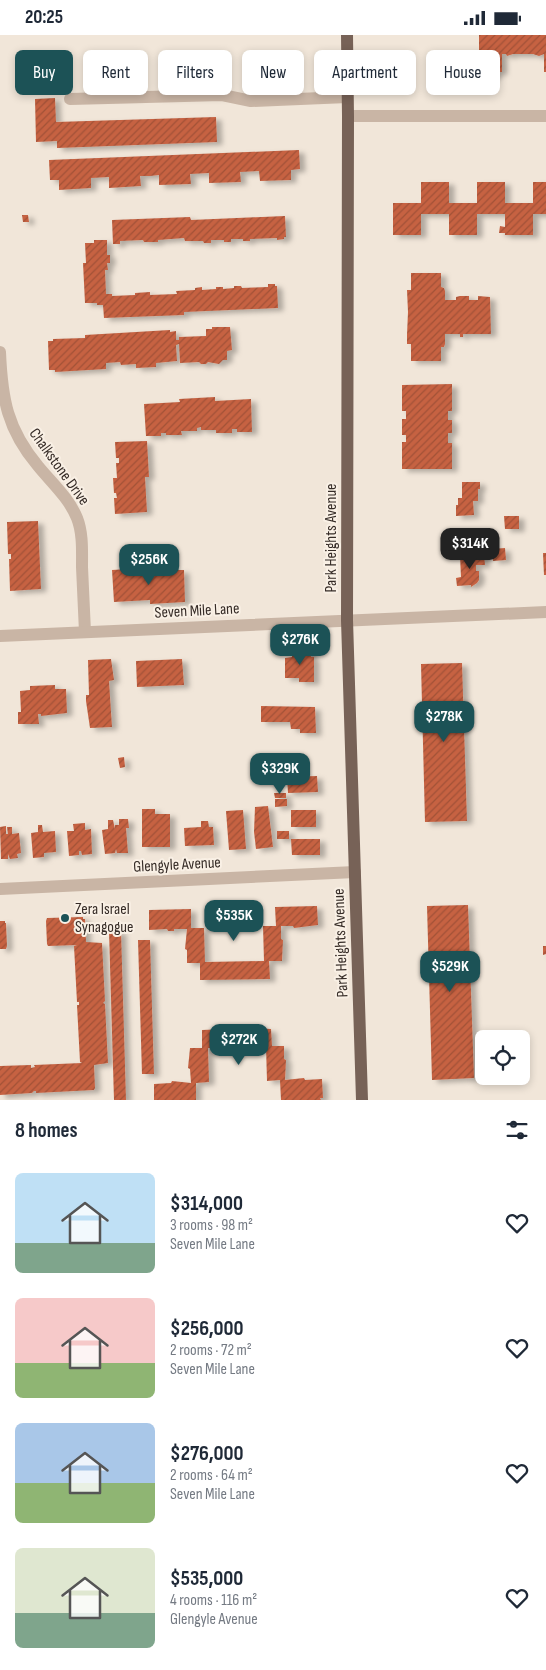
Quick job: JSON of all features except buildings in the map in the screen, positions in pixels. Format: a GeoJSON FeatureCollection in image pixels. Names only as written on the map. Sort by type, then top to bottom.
{"type":"FeatureCollection","features":[{"type":"Feature","properties":{"kind":"main road","name":"Park Heights Avenue"},"geometry":{"type":"LineString","coordinates":[[347,35],[347,620],[362,1100]]}},
{"type":"Feature","properties":{"kind":"street"},"geometry":{"type":"LineString","coordinates":[[70,99],[222,95],[251,101],[348,97]]}},
{"type":"Feature","properties":{"kind":"street"},"geometry":{"type":"LineString","coordinates":[[348,116],[546,116]]}},
{"type":"Feature","properties":{"kind":"street","name":"Chalkstone Drive"},"geometry":{"type":"LineString","coordinates":[[0,352],[1,373],[7,408],[16,436],[36,464],[64,496],[77,519],[82,551],[85,632]]}},
{"type":"Feature","properties":{"kind":"street","name":"Seven Mile Lane"},"geometry":{"type":"LineString","coordinates":[[0,636],[546,613]]}},
{"type":"Feature","properties":{"kind":"street","name":"Glengyle Avenue"},"geometry":{"type":"LineString","coordinates":[[0,889],[355,872]]}},
{"type":"Feature","properties":{"kind":"place","name":"Zera Israel Synagogue"},"geometry":{"type":"Point","coordinates":[65,918]}}]}
